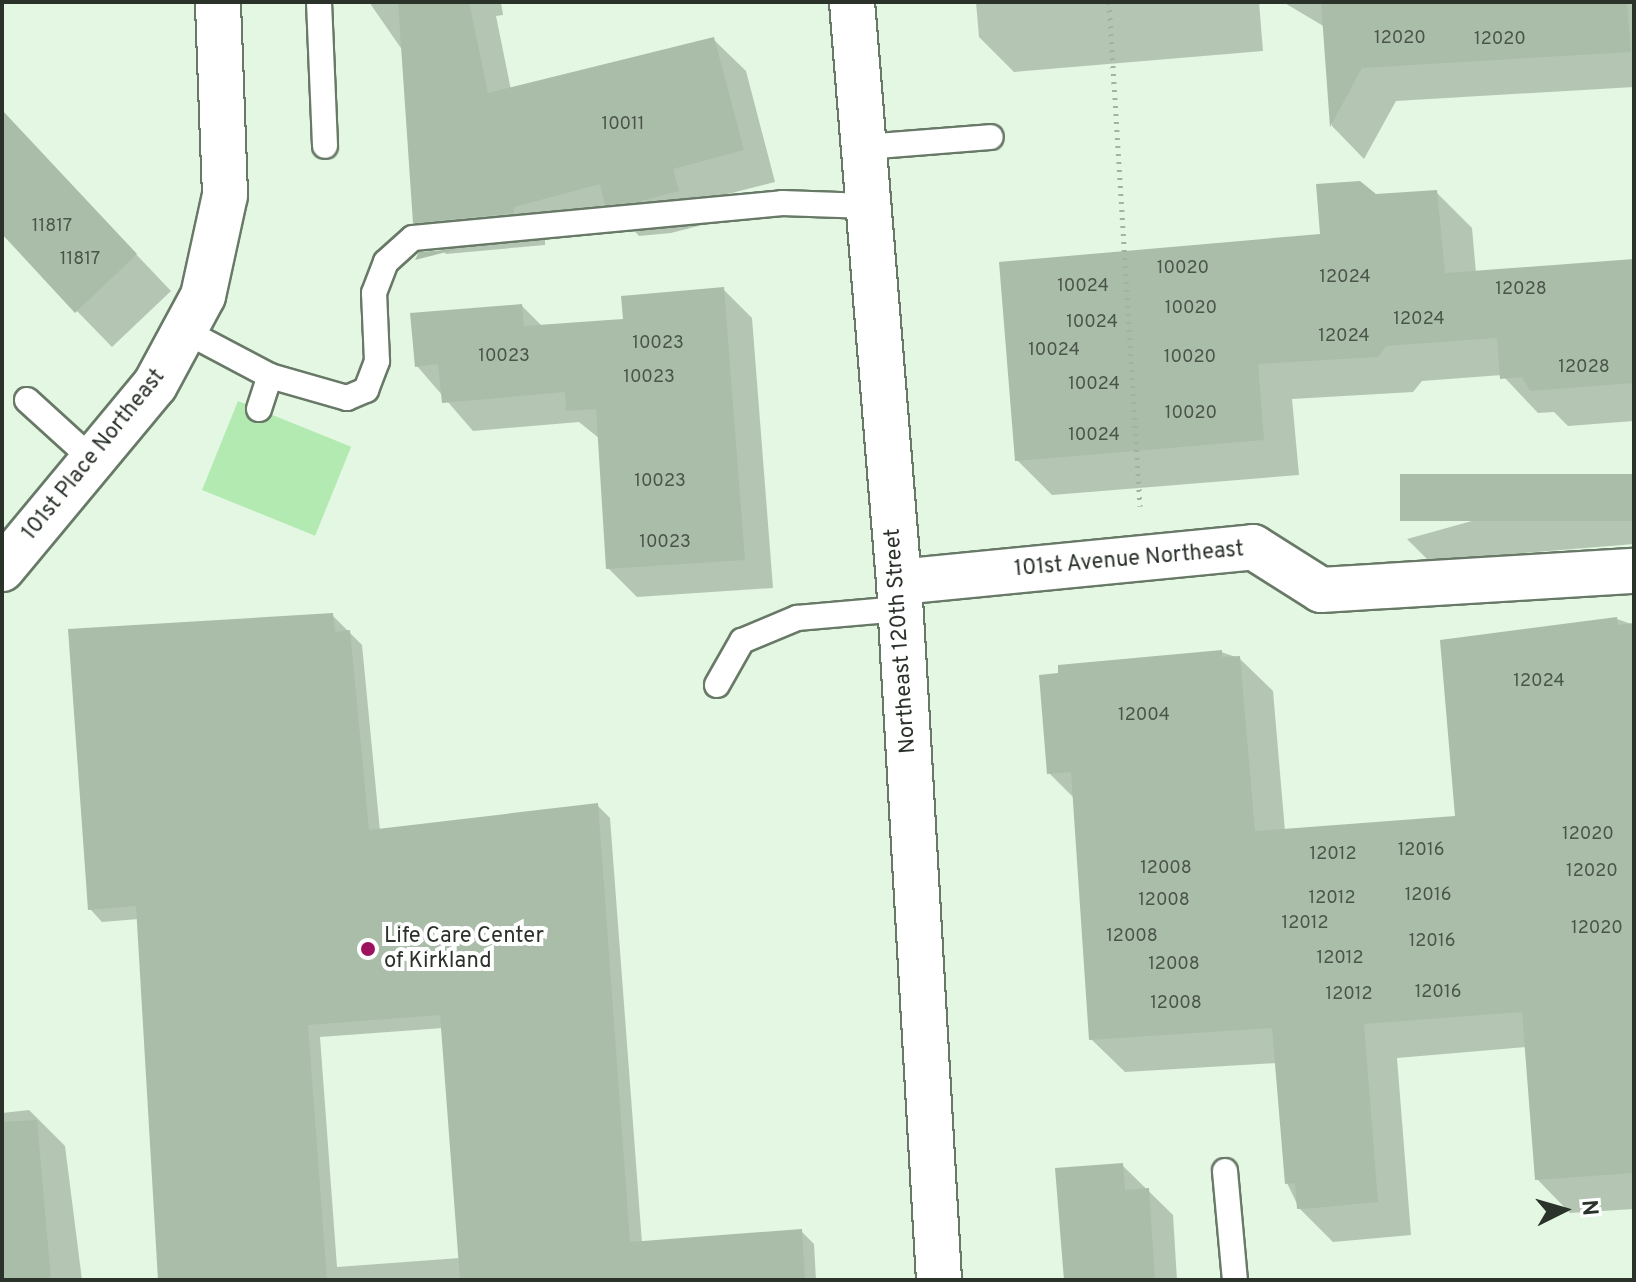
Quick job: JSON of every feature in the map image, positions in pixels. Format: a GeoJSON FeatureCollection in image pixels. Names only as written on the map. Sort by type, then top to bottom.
{"type":"FeatureCollection","features":[{"type":"Feature","properties":{"kind":"street","name":"101st Place Northeast"},"geometry":{"type":"LineString","coordinates":[[2,569],[155,385],[194,314],[225,195],[218,2]]}},
{"type":"Feature","properties":{"kind":"street","name":"Northeast 120th Street"},"geometry":{"type":"LineString","coordinates":[[852,2],[899,596],[939,1280]]}},
{"type":"Feature","properties":{"kind":"street","name":"101st Avenue Northeast"},"geometry":{"type":"LineString","coordinates":[[899,596],[1140,559],[1253,547],[1321,590],[1634,571]]}},
{"type":"Feature","properties":{"kind":"lane"},"geometry":{"type":"LineString","coordinates":[[319,2],[325,146]]}},
{"type":"Feature","properties":{"kind":"lane"},"geometry":{"type":"LineString","coordinates":[[864,147],[991,137]]}},
{"type":"Feature","properties":{"kind":"lane"},"geometry":{"type":"LineString","coordinates":[[194,314],[270,376],[347,398],[366,390],[377,361],[374,293],[386,262],[413,238],[782,203],[868,206]]}},
{"type":"Feature","properties":{"kind":"lane"},"geometry":{"type":"LineString","coordinates":[[259,409],[270,376]]}},
{"type":"Feature","properties":{"kind":"lane"},"geometry":{"type":"LineString","coordinates":[[27,400],[93,460]]}},
{"type":"Feature","properties":{"kind":"lane"},"geometry":{"type":"LineString","coordinates":[[717,685],[742,641],[783,624],[899,596]]}},
{"type":"Feature","properties":{"kind":"lane"},"geometry":{"type":"LineString","coordinates":[[1225,1171],[1235,1280]]}},
{"type":"Feature","properties":{"kind":"path"},"geometry":{"type":"LineString","coordinates":[[1109,2],[1140,559]]}},
{"type":"Feature","properties":{"kind":"green space"},"geometry":{"type":"Polygon","coordinates":[[[238,401],[351,447],[315,536],[202,490],[238,401]]]}},
{"type":"Feature","properties":{"kind":"building"},"geometry":{"type":"Polygon","coordinates":[[[398,2],[469,2],[488,93],[714,37],[744,150],[673,169],[679,191],[638,202],[605,205],[600,184],[514,207],[514,213],[413,223],[398,2]]]}},
{"type":"Feature","properties":{"kind":"building"},"geometry":{"type":"Polygon","coordinates":[[[1321,2],[1627,2],[1631,52],[1362,68],[1330,127],[1321,2]]]}},
{"type":"Feature","properties":{"kind":"building"},"geometry":{"type":"Polygon","coordinates":[[[2,110],[137,254],[75,313],[2,234],[2,110]]]}},
{"type":"Feature","properties":{"kind":"building"},"geometry":{"type":"Polygon","coordinates":[[[1360,181],[1376,194],[1437,190],[1445,273],[1634,259],[1634,383],[1530,391],[1522,377],[1500,379],[1497,338],[1386,346],[1378,357],[1258,364],[1264,440],[1015,461],[999,262],[1320,234],[1316,184],[1360,181]]]}},
{"type":"Feature","properties":{"kind":"building"},"geometry":{"type":"Polygon","coordinates":[[[458,249],[415,260],[419,252],[458,249]]]}},
{"type":"Feature","properties":{"kind":"building"},"geometry":{"type":"Polygon","coordinates":[[[724,287],[745,560],[606,569],[596,409],[566,411],[565,392],[442,403],[438,364],[415,367],[410,313],[522,304],[524,326],[623,319],[621,296],[724,287]]]}},
{"type":"Feature","properties":{"kind":"building"},"geometry":{"type":"Polygon","coordinates":[[[1400,474],[1634,474],[1634,521],[1400,521],[1400,474]]]}},
{"type":"Feature","properties":{"kind":"building","name":"Life Care Center of Kirkland"},"geometry":{"type":"Polygon","coordinates":[[[333,613],[335,632],[350,630],[369,830],[598,803],[630,1242],[802,1229],[805,1280],[460,1280],[440,1015],[308,1025],[327,1280],[158,1280],[136,906],[88,910],[68,629],[333,613]]]}},
{"type":"Feature","properties":{"kind":"building"},"geometry":{"type":"Polygon","coordinates":[[[1617,617],[1618,625],[1634,623],[1634,1173],[1535,1180],[1522,1012],[1364,1024],[1378,1202],[1315,1208],[1297,1209],[1295,1183],[1285,1184],[1272,1028],[1089,1040],[1071,772],[1047,774],[1039,675],[1058,673],[1058,665],[1222,650],[1222,657],[1240,656],[1255,831],[1455,816],[1440,640],[1617,617]]]}},
{"type":"Feature","properties":{"kind":"building"},"geometry":{"type":"Polygon","coordinates":[[[37,1120],[51,1280],[2,1280],[2,1122],[37,1120]]]}},
{"type":"Feature","properties":{"kind":"building"},"geometry":{"type":"Polygon","coordinates":[[[1123,1163],[1125,1190],[1149,1188],[1155,1280],[1064,1280],[1055,1168],[1123,1163]]]}},
{"type":"Feature","properties":{"kind":"place","name":"Life Care Center of Kirkland"},"geometry":{"type":"Point","coordinates":[368,949]}}]}
